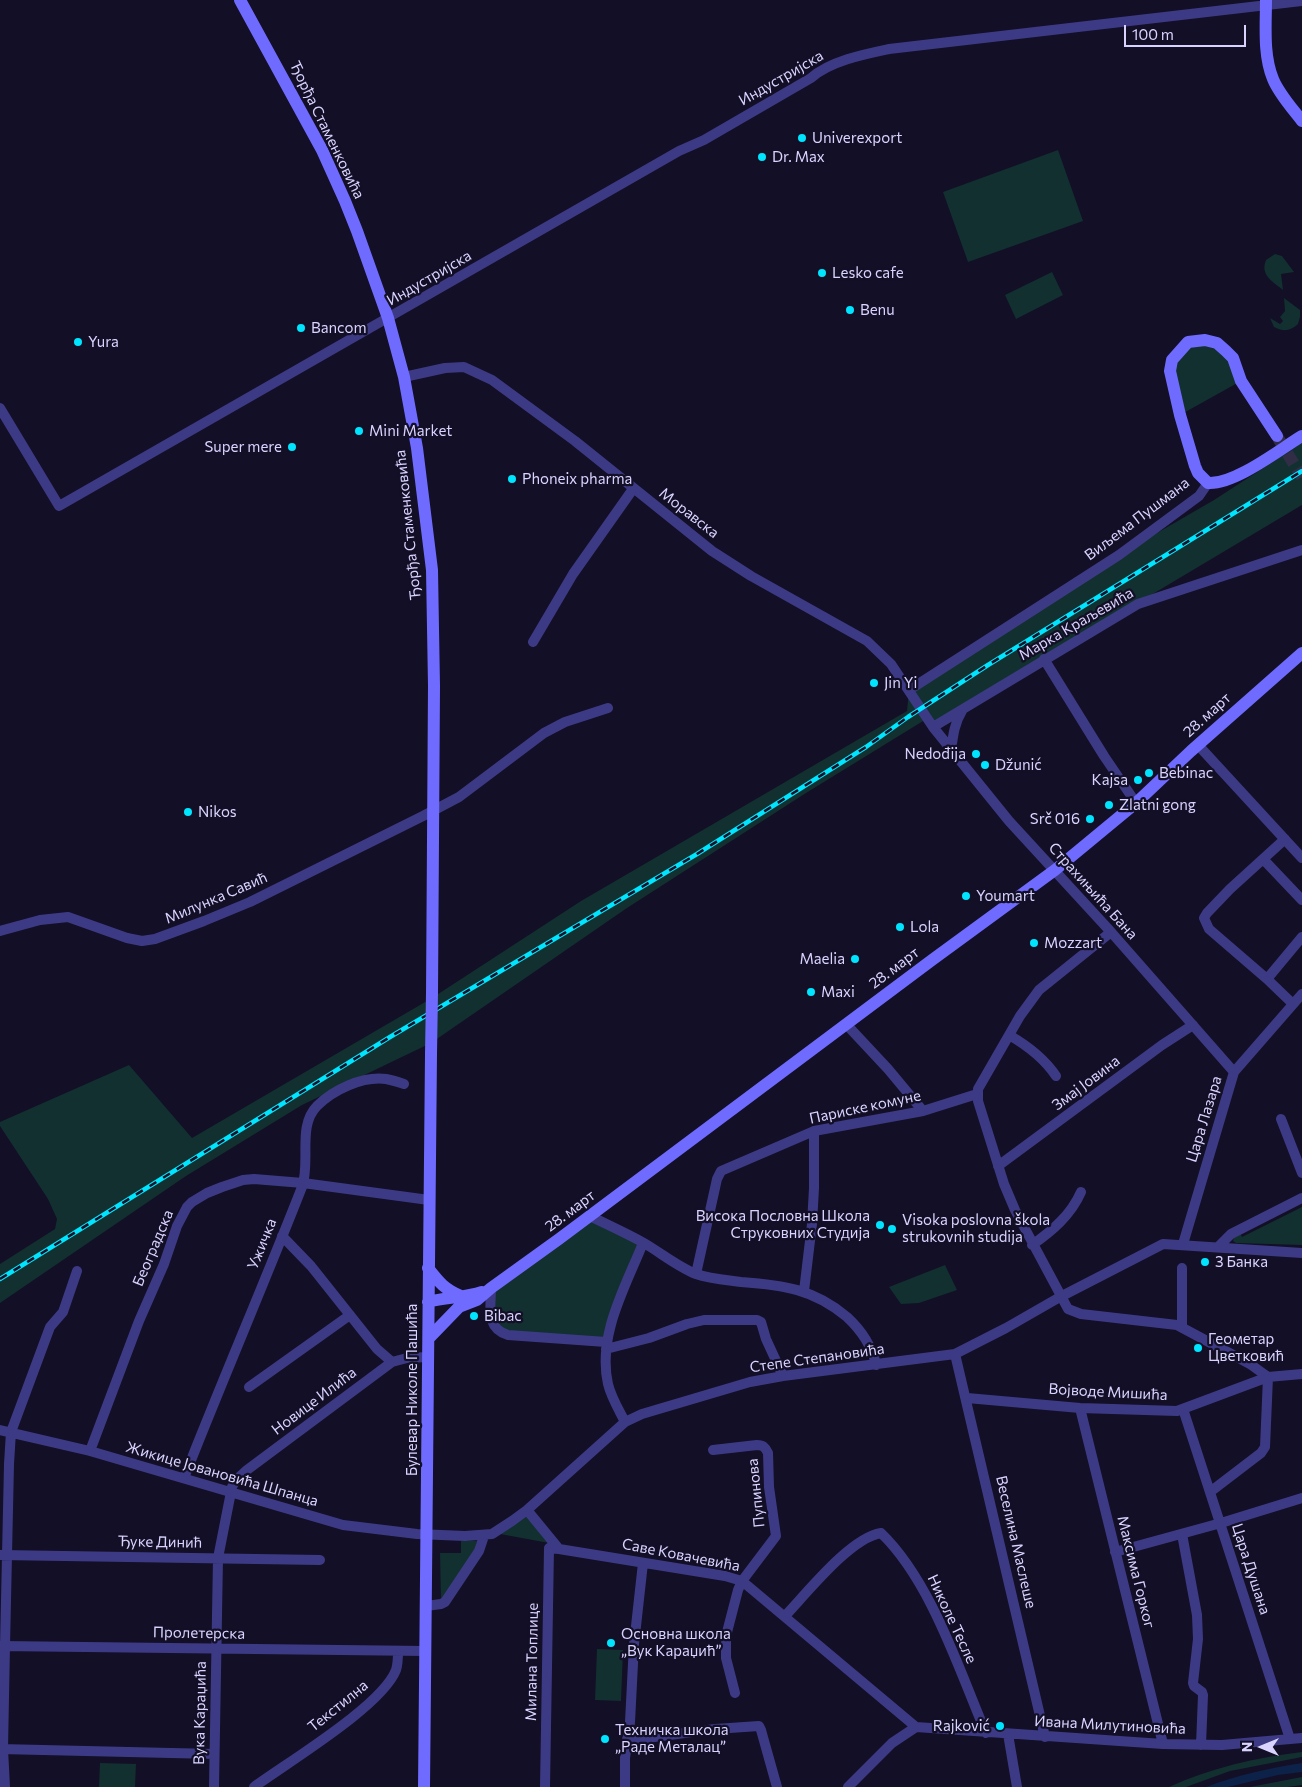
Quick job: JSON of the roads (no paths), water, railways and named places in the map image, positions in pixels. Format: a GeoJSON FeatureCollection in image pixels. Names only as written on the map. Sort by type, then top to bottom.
{"type":"FeatureCollection","features":[{"type":"Feature","properties":{"kind":"street","name":"Ђорђа Стаменковића"},"geometry":{"type":"LineString","coordinates":[[240,0],[322,150],[358,231],[388,318],[404,377],[417,448],[432,570],[434,668],[432,993]]}},
{"type":"Feature","properties":{"kind":"street","name":"Индустријска"},"geometry":{"type":"LineString","coordinates":[[0,408],[59,506],[811,78],[820,70],[868,53],[889,49],[1266,3],[1302,1]]}},
{"type":"Feature","properties":{"kind":"street"},"geometry":{"type":"LineString","coordinates":[[1266,3],[1269,66],[1281,94],[1302,121]]}},
{"type":"Feature","properties":{"kind":"street","name":"Виљема Пушмана"},"geometry":{"type":"LineString","coordinates":[[909,690],[1119,556],[1199,496],[1208,483],[1198,473],[1189,448],[1171,377],[1172,360],[1188,342],[1205,340],[1217,343],[1226,350],[1233,358],[1241,381],[1277,436]]}},
{"type":"Feature","properties":{"kind":"street","name":"Моравска"},"geometry":{"type":"LineString","coordinates":[[404,377],[445,368],[464,367],[492,380],[569,437],[712,551],[743,571],[867,641],[884,656],[933,727]]}},
{"type":"Feature","properties":{"kind":"street"},"geometry":{"type":"LineString","coordinates":[[1208,483],[1214,484],[1242,474],[1302,436]]}},
{"type":"Feature","properties":{"kind":"street"},"geometry":{"type":"LineString","coordinates":[[533,642],[573,574],[633,489]]}},
{"type":"Feature","properties":{"kind":"street","name":"Марка Краљевића"},"geometry":{"type":"LineString","coordinates":[[933,727],[1138,604],[1302,550]]}},
{"type":"Feature","properties":{"kind":"street","name":"28. март"},"geometry":{"type":"LineString","coordinates":[[428,1302],[446,1297],[460,1302],[490,1288],[590,1216],[1055,870],[1136,803],[1302,653]]}},
{"type":"Feature","properties":{"kind":"street"},"geometry":{"type":"LineString","coordinates":[[1044,659],[1104,756],[1136,803]]}},
{"type":"Feature","properties":{"kind":"street","name":"Милунка Савић"},"geometry":{"type":"LineString","coordinates":[[0,931],[40,920],[68,917],[127,938],[142,941],[155,939],[250,902],[460,797],[544,733],[565,722],[608,708]]}},
{"type":"Feature","properties":{"kind":"street"},"geometry":{"type":"LineString","coordinates":[[951,751],[957,719],[964,708]]}},
{"type":"Feature","properties":{"kind":"street","name":"Страхињића Бана"},"geometry":{"type":"LineString","coordinates":[[933,727],[1009,821],[1111,932],[1234,1072]]}},
{"type":"Feature","properties":{"kind":"street"},"geometry":{"type":"LineString","coordinates":[[1198,745],[1302,858]]}},
{"type":"Feature","properties":{"kind":"street"},"geometry":{"type":"LineString","coordinates":[[1285,839],[1230,889],[1204,918],[1209,928],[1267,978],[1293,1004]]}},
{"type":"Feature","properties":{"kind":"street"},"geometry":{"type":"LineString","coordinates":[[1263,859],[1302,900]]}},
{"type":"Feature","properties":{"kind":"street"},"geometry":{"type":"LineString","coordinates":[[1111,932],[1039,990],[1009,1035],[978,1089],[977,1094],[998,1166],[1011,1202],[1032,1245],[1068,1309],[1080,1314],[1169,1323],[1182,1327],[1250,1364],[1268,1377],[1265,1447],[1261,1453],[1210,1492]]}},
{"type":"Feature","properties":{"kind":"street"},"geometry":{"type":"LineString","coordinates":[[1267,978],[1302,937]]}},
{"type":"Feature","properties":{"kind":"street","name":"Булевар Николе Пашића"},"geometry":{"type":"LineString","coordinates":[[424,1787],[432,993]]}},
{"type":"Feature","properties":{"kind":"street","name":"Цара Лазара"},"geometry":{"type":"LineString","coordinates":[[1183,1244],[1234,1072],[1302,994]]}},
{"type":"Feature","properties":{"kind":"street"},"geometry":{"type":"LineString","coordinates":[[846,1024],[888,1069],[923,1111]]}},
{"type":"Feature","properties":{"kind":"street","name":"Змај Јовина"},"geometry":{"type":"LineString","coordinates":[[998,1166],[1162,1045],[1193,1025]]}},
{"type":"Feature","properties":{"kind":"street"},"geometry":{"type":"LineString","coordinates":[[1009,1035],[1041,1057],[1056,1076]]}},
{"type":"Feature","properties":{"kind":"street","name":"Ужичка"},"geometry":{"type":"LineString","coordinates":[[184,1478],[303,1183],[310,1115],[317,1106],[338,1090],[363,1080],[385,1079],[404,1084]]}},
{"type":"Feature","properties":{"kind":"street","name":"Париске комуне"},"geometry":{"type":"LineString","coordinates":[[696,1274],[718,1174],[814,1131],[923,1111],[977,1094]]}},
{"type":"Feature","properties":{"kind":"street"},"geometry":{"type":"LineString","coordinates":[[1281,1119],[1302,1172]]}},
{"type":"Feature","properties":{"kind":"street"},"geometry":{"type":"LineString","coordinates":[[804,1291],[812,1224],[814,1131]]}},
{"type":"Feature","properties":{"kind":"street","name":"Београдска"},"geometry":{"type":"LineString","coordinates":[[90,1452],[139,1321],[164,1264],[177,1226],[187,1207],[207,1193],[244,1180],[254,1179],[303,1183],[429,1200]]}},
{"type":"Feature","properties":{"kind":"street"},"geometry":{"type":"LineString","coordinates":[[1032,1245],[1046,1236],[1060,1222],[1074,1206],[1081,1192]]}},
{"type":"Feature","properties":{"kind":"street"},"geometry":{"type":"LineString","coordinates":[[1218,1247],[1231,1234],[1302,1198]]}},
{"type":"Feature","properties":{"kind":"street"},"geometry":{"type":"LineString","coordinates":[[590,1216],[643,1243],[696,1274],[724,1280],[789,1287],[804,1291],[826,1301],[854,1324],[870,1347],[876,1365]]}},
{"type":"Feature","properties":{"kind":"street"},"geometry":{"type":"LineString","coordinates":[[282,1236],[310,1266],[377,1348],[392,1362]]}},
{"type":"Feature","properties":{"kind":"street"},"geometry":{"type":"LineString","coordinates":[[625,1422],[608,1385],[606,1345],[622,1296],[643,1243]]}},
{"type":"Feature","properties":{"kind":"street","name":"Степе Степановића"},"geometry":{"type":"LineString","coordinates":[[426,1534],[484,1536],[498,1530],[527,1510],[625,1422],[642,1414],[750,1382],[955,1354],[1006,1328],[1060,1296],[1157,1246],[1183,1244],[1236,1250],[1302,1253]]}},
{"type":"Feature","properties":{"kind":"street"},"geometry":{"type":"LineString","coordinates":[[428,1268],[460,1302],[429,1338]]}},
{"type":"Feature","properties":{"kind":"street"},"geometry":{"type":"LineString","coordinates":[[1182,1268],[1182,1327]]}},
{"type":"Feature","properties":{"kind":"street"},"geometry":{"type":"LineString","coordinates":[[5,1787],[1,1749],[4,1464],[11,1432],[50,1327],[63,1312],[76,1271]]}},
{"type":"Feature","properties":{"kind":"street"},"geometry":{"type":"LineString","coordinates":[[490,1288],[492,1322],[496,1329],[503,1334],[606,1345],[649,1338],[704,1320],[758,1320],[761,1322],[766,1339],[783,1376]]}},
{"type":"Feature","properties":{"kind":"street"},"geometry":{"type":"LineString","coordinates":[[249,1387],[350,1315]]}},
{"type":"Feature","properties":{"kind":"street","name":"Веселина Маслеше"},"geometry":{"type":"LineString","coordinates":[[955,1354],[1046,1736]]}},
{"type":"Feature","properties":{"kind":"street","name":"Новице Илића"},"geometry":{"type":"LineString","coordinates":[[230,1492],[236,1481],[247,1470],[392,1362],[407,1358],[428,1357]]}},
{"type":"Feature","properties":{"kind":"street","name":"Војводе Мишића"},"geometry":{"type":"LineString","coordinates":[[966,1398],[1080,1408],[1183,1410],[1268,1377],[1302,1374]]}},
{"type":"Feature","properties":{"kind":"street","name":"Максима Горког"},"geometry":{"type":"LineString","coordinates":[[1080,1408],[1163,1744]]}},
{"type":"Feature","properties":{"kind":"street","name":"Цара Душана"},"geometry":{"type":"LineString","coordinates":[[1183,1410],[1290,1739]]}},
{"type":"Feature","properties":{"kind":"street","name":"Жикице Јовановића Шпанца"},"geometry":{"type":"LineString","coordinates":[[0,1430],[184,1478],[343,1525],[426,1534]]}},
{"type":"Feature","properties":{"kind":"street","name":"Пупинова"},"geometry":{"type":"LineString","coordinates":[[714,1450],[756,1445],[764,1447],[768,1453],[769,1487],[776,1536],[742,1581],[733,1607],[725,1644],[726,1658],[735,1693]]}},
{"type":"Feature","properties":{"kind":"street","name":"Вука Караџића"},"geometry":{"type":"LineString","coordinates":[[214,1787],[218,1558],[230,1492]]}},
{"type":"Feature","properties":{"kind":"street"},"geometry":{"type":"LineString","coordinates":[[1115,1552],[1302,1498]]}},
{"type":"Feature","properties":{"kind":"street"},"geometry":{"type":"LineString","coordinates":[[527,1510],[559,1549]]}},
{"type":"Feature","properties":{"kind":"street","name":"Николе Тесле"},"geometry":{"type":"LineString","coordinates":[[785,1616],[847,1551],[869,1537],[881,1533],[912,1571],[930,1603],[986,1733]]}},
{"type":"Feature","properties":{"kind":"street"},"geometry":{"type":"LineString","coordinates":[[1182,1534],[1197,1615],[1198,1639],[1193,1684],[1203,1695],[1201,1745]]}},
{"type":"Feature","properties":{"kind":"street"},"geometry":{"type":"LineString","coordinates":[[426,1606],[445,1602],[480,1551],[484,1536]]}},
{"type":"Feature","properties":{"kind":"street","name":"Милана Топлице"},"geometry":{"type":"LineString","coordinates":[[545,1787],[549,1548],[559,1549]]}},
{"type":"Feature","properties":{"kind":"street","name":"Саве Ковачевића"},"geometry":{"type":"LineString","coordinates":[[559,1549],[725,1576],[742,1581],[916,1727]]}},
{"type":"Feature","properties":{"kind":"street","name":"Ђуке Динић"},"geometry":{"type":"LineString","coordinates":[[4,1555],[320,1560]]}},
{"type":"Feature","properties":{"kind":"street"},"geometry":{"type":"LineString","coordinates":[[625,1787],[624,1775],[630,1722],[634,1644],[643,1563]]}},
{"type":"Feature","properties":{"kind":"street","name":"Пролетерска"},"geometry":{"type":"LineString","coordinates":[[2,1646],[398,1651]]}},
{"type":"Feature","properties":{"kind":"street"},"geometry":{"type":"LineString","coordinates":[[398,1651],[425,1650]]}},
{"type":"Feature","properties":{"kind":"street","name":"Текстилна"},"geometry":{"type":"LineString","coordinates":[[254,1787],[343,1725],[365,1707],[392,1678],[397,1666],[398,1651]]}},
{"type":"Feature","properties":{"kind":"street"},"geometry":{"type":"LineString","coordinates":[[627,1739],[759,1726],[778,1787]]}},
{"type":"Feature","properties":{"kind":"street"},"geometry":{"type":"LineString","coordinates":[[848,1787],[892,1744],[916,1727]]}},
{"type":"Feature","properties":{"kind":"street","name":"Ивана Милутиновића"},"geometry":{"type":"LineString","coordinates":[[916,1727],[1163,1744],[1222,1745],[1302,1738]]}},
{"type":"Feature","properties":{"kind":"street"},"geometry":{"type":"LineString","coordinates":[[1008,1734],[1016,1787]]}},
{"type":"Feature","properties":{"kind":"street"},"geometry":{"type":"LineString","coordinates":[[1,1749],[214,1754]]}},
{"type":"Feature","properties":{"kind":"water"},"geometry":{"type":"Polygon","coordinates":[[[1302,1763],[1302,1772],[1278,1775],[1228,1787],[1206,1787],[1253,1772],[1302,1763]]]}},
{"type":"Feature","properties":{"kind":"tunnel"},"geometry":{"type":"LineString","coordinates":[[1278,438],[1302,477]]}},
{"type":"Feature","properties":{"kind":"railway"},"geometry":{"type":"LineString","coordinates":[[0,1279],[390,1037],[697,854],[866,747],[988,665],[1302,471]]}},
{"type":"Feature","properties":{"kind":"place","name":"Univerexport"},"geometry":{"type":"Point","coordinates":[802,138]}},
{"type":"Feature","properties":{"kind":"place","name":"Dr. Max"},"geometry":{"type":"Point","coordinates":[762,157]}},
{"type":"Feature","properties":{"kind":"place","name":"Lesko cafe"},"geometry":{"type":"Point","coordinates":[822,273]}},
{"type":"Feature","properties":{"kind":"place","name":"Benu"},"geometry":{"type":"Point","coordinates":[850,310]}},
{"type":"Feature","properties":{"kind":"place","name":"Bancom"},"geometry":{"type":"Point","coordinates":[301,328]}},
{"type":"Feature","properties":{"kind":"place","name":"Yura"},"geometry":{"type":"Point","coordinates":[78,342]}},
{"type":"Feature","properties":{"kind":"place","name":"Mini Market"},"geometry":{"type":"Point","coordinates":[359,431]}},
{"type":"Feature","properties":{"kind":"place","name":"Super mere"},"geometry":{"type":"Point","coordinates":[292,447]}},
{"type":"Feature","properties":{"kind":"place","name":"Phoneix pharma"},"geometry":{"type":"Point","coordinates":[512,479]}},
{"type":"Feature","properties":{"kind":"place","name":"Jin Yi"},"geometry":{"type":"Point","coordinates":[874,683]}},
{"type":"Feature","properties":{"kind":"place","name":"Nedođija"},"geometry":{"type":"Point","coordinates":[976,754]}},
{"type":"Feature","properties":{"kind":"place","name":"Džunić"},"geometry":{"type":"Point","coordinates":[985,765]}},
{"type":"Feature","properties":{"kind":"place","name":"Bebinac"},"geometry":{"type":"Point","coordinates":[1149,773]}},
{"type":"Feature","properties":{"kind":"place","name":"Kajsa"},"geometry":{"type":"Point","coordinates":[1138,780]}},
{"type":"Feature","properties":{"kind":"place","name":"Zlatni gong"},"geometry":{"type":"Point","coordinates":[1109,805]}},
{"type":"Feature","properties":{"kind":"place","name":"Nikos"},"geometry":{"type":"Point","coordinates":[188,812]}},
{"type":"Feature","properties":{"kind":"place","name":"Srč 016"},"geometry":{"type":"Point","coordinates":[1090,819]}},
{"type":"Feature","properties":{"kind":"place","name":"Youmart"},"geometry":{"type":"Point","coordinates":[966,896]}},
{"type":"Feature","properties":{"kind":"place","name":"Lola"},"geometry":{"type":"Point","coordinates":[900,927]}},
{"type":"Feature","properties":{"kind":"place","name":"Mozzart"},"geometry":{"type":"Point","coordinates":[1034,943]}},
{"type":"Feature","properties":{"kind":"place","name":"Maelia"},"geometry":{"type":"Point","coordinates":[855,959]}},
{"type":"Feature","properties":{"kind":"place","name":"Maxi"},"geometry":{"type":"Point","coordinates":[811,992]}},
{"type":"Feature","properties":{"kind":"place","name":"Висока Пословна Школа Струковних Студија"},"geometry":{"type":"Point","coordinates":[880,1225]}},
{"type":"Feature","properties":{"kind":"place","name":"Visoka poslovna škola strukovnih studija"},"geometry":{"type":"Point","coordinates":[892,1229]}},
{"type":"Feature","properties":{"kind":"place","name":"3 Банка"},"geometry":{"type":"Point","coordinates":[1205,1262]}},
{"type":"Feature","properties":{"kind":"place","name":"Bibac"},"geometry":{"type":"Point","coordinates":[474,1316]}},
{"type":"Feature","properties":{"kind":"place","name":"Геометар Цветковић"},"geometry":{"type":"Point","coordinates":[1198,1348]}},
{"type":"Feature","properties":{"kind":"place","name":"Основна школа „Вук Караџић”"},"geometry":{"type":"Point","coordinates":[611,1643]}},
{"type":"Feature","properties":{"kind":"place","name":"Rajković"},"geometry":{"type":"Point","coordinates":[1000,1726]}},
{"type":"Feature","properties":{"kind":"place","name":"Техничка школа „Раде Металац”"},"geometry":{"type":"Point","coordinates":[605,1739]}}]}
